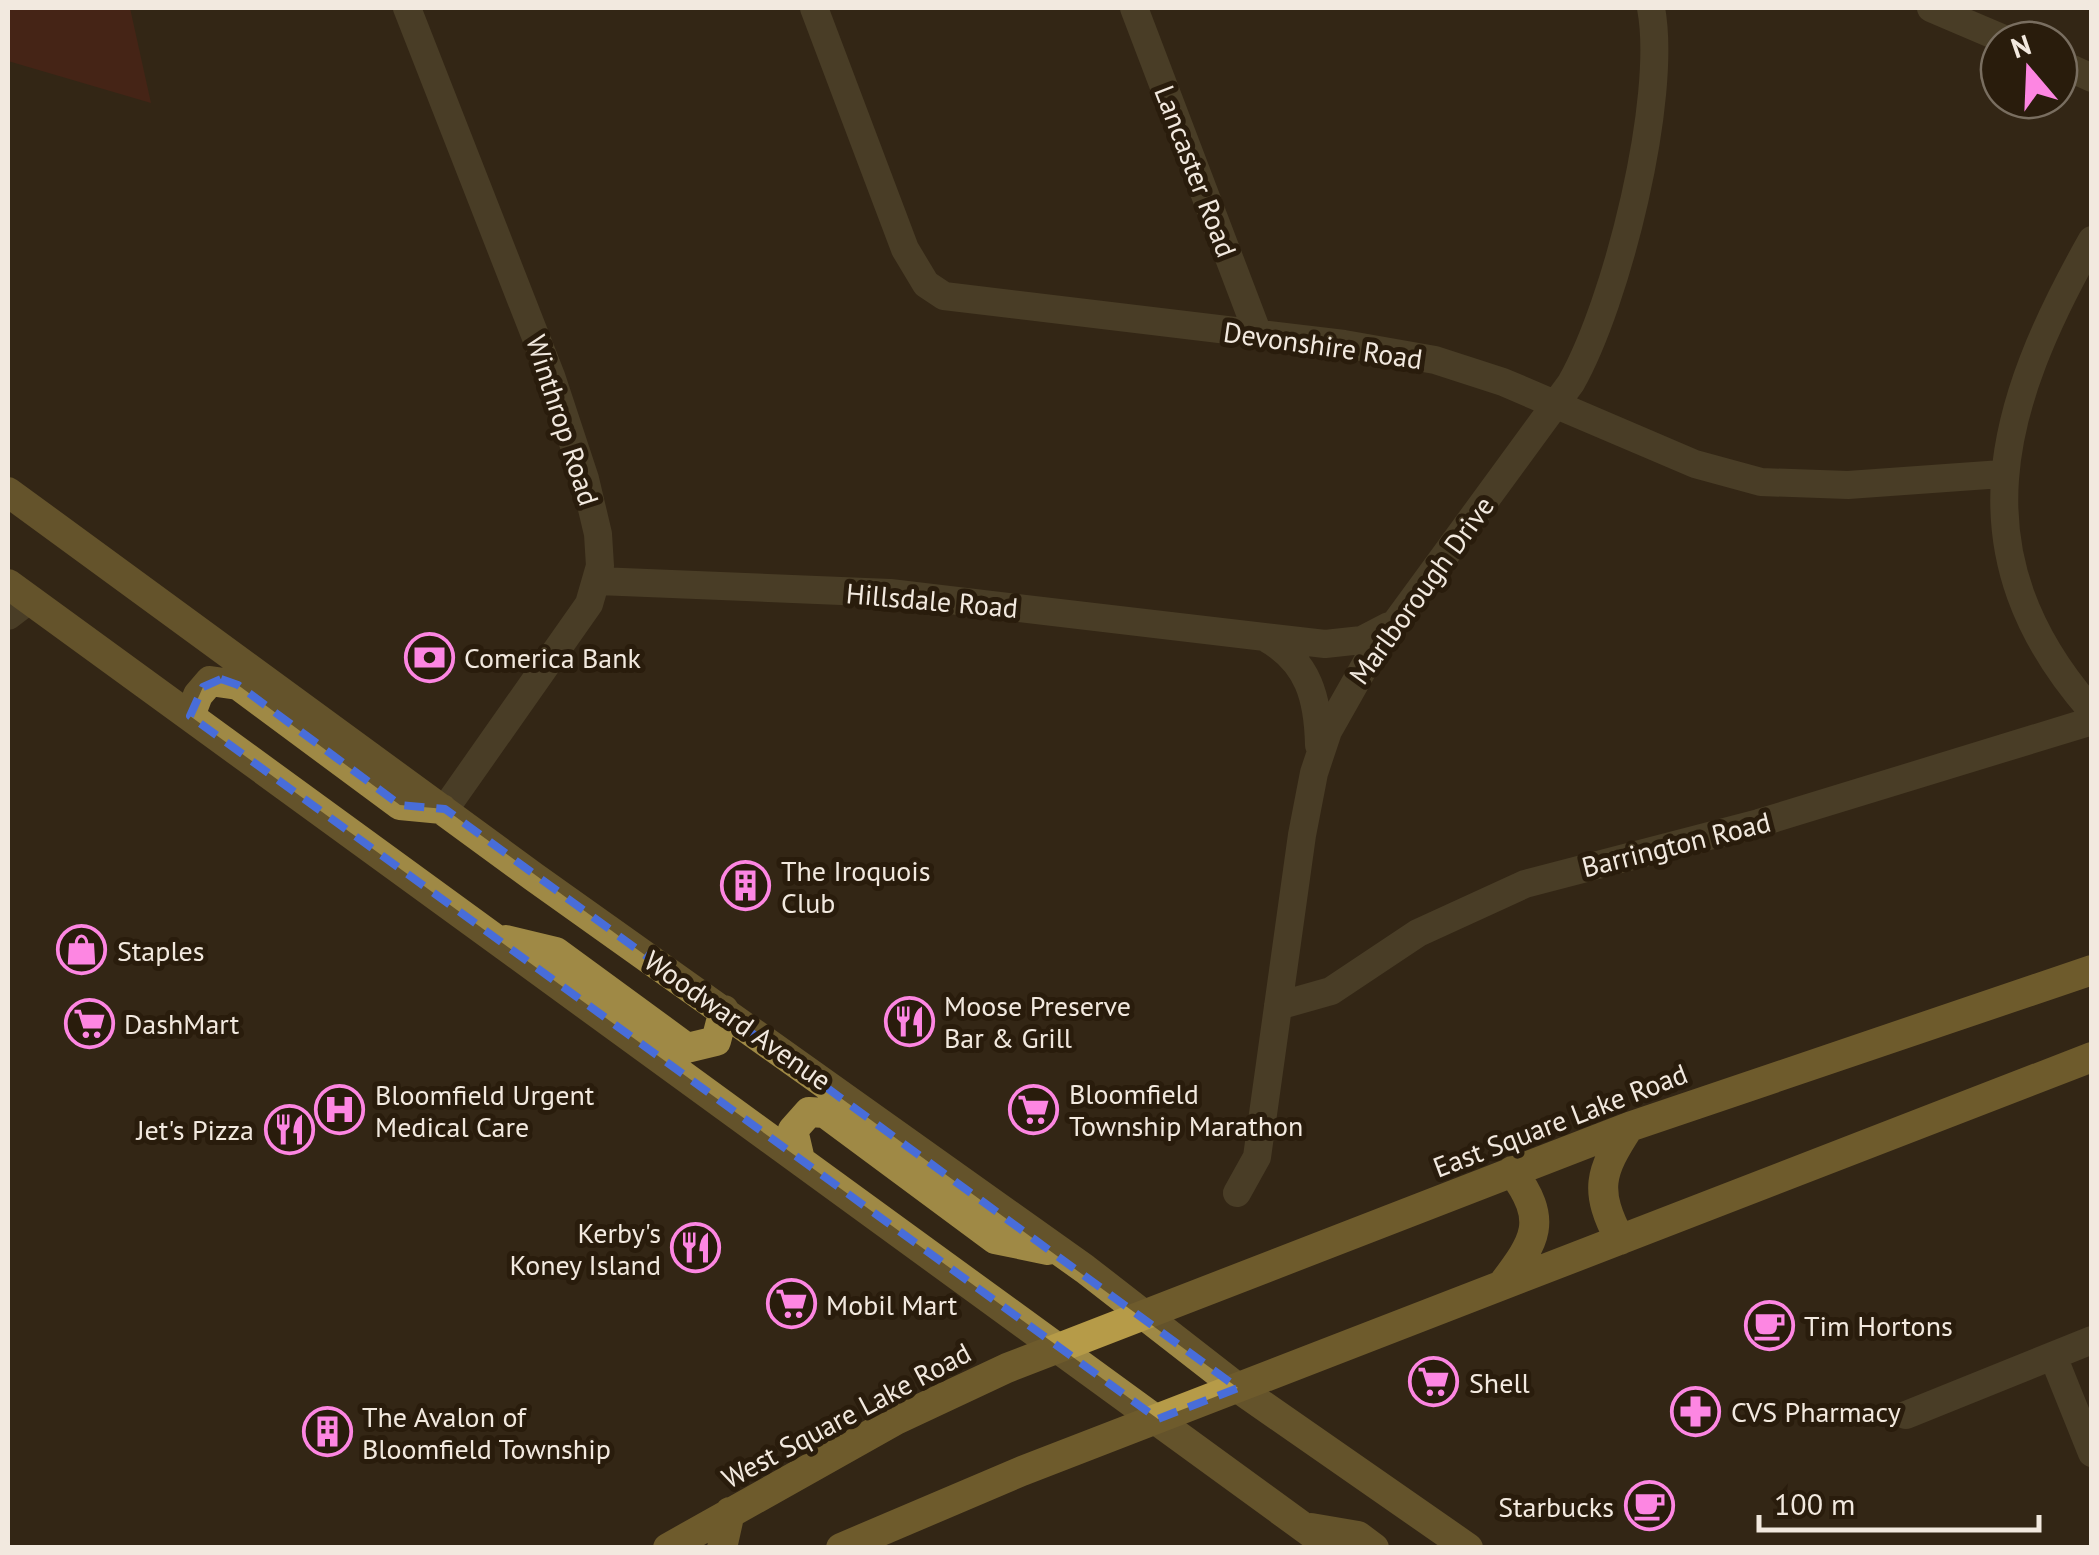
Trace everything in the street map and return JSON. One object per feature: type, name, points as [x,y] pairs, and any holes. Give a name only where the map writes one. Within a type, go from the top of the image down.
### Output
[{"type":"highway","name":"East Square Lake Road","points":[[1058,1347],[1629,1127],[2092,970]]},
{"type":"highway","points":[[842,1548],[1158,1419],[2092,1058]]},
{"type":"highway","points":[[1620,1240],[1604,1206],[1602,1184],[1609,1161],[1629,1127]]},
{"type":"highway","points":[[1502,1286],[1529,1246],[1536,1222],[1533,1202],[1512,1172]]},
{"type":"highway","name":"West Square Lake Road","points":[[668,1548],[922,1406],[1058,1347]]},
{"type":"highway","points":[[722,1548],[730,1512]]},
{"type":"main road","name":"Woodward Avenue","points":[[8,492],[1060,1253],[1238,1388],[1468,1548]]},
{"type":"main road","points":[[15,600],[190,716],[1332,1548]]},
{"type":"main road","points":[[190,716],[198,695],[210,681],[238,685],[400,805],[446,809]]},
{"type":"main road","points":[[493,938],[556,952],[686,1048],[716,1041],[724,1010]]},
{"type":"main road","points":[[800,1160],[793,1130],[809,1112],[825,1113],[995,1239],[1060,1253]]},
{"type":"main road","points":[[1303,1526],[1358,1536],[1374,1548]]},
{"type":"street","name":"Winthrop Road","points":[[407,8],[560,401],[598,534],[598,581],[589,604],[446,809]]},
{"type":"street","name":"Devonshire Road","points":[[814,8],[905,249],[934,291],[964,302],[1258,334],[1435,360],[1556,404],[1695,464],[1761,482],[1848,485],[2002,474]]},
{"type":"street","name":"Lancaster Road","points":[[1134,8],[1258,334]]},
{"type":"street","name":"Marlborough Drive","points":[[1237,1194],[1257,1157],[1302,835],[1319,756],[1353,684],[1556,404],[1588,352],[1611,287],[1653,98],[1656,40],[1650,8]]},
{"type":"street","points":[[1930,8],[1979,29]]},
{"type":"street","points":[[2092,240],[2036,356],[2002,474],[2003,516],[2022,604],[2041,646],[2092,710]]},
{"type":"street","name":"Hillsdale Road","points":[[598,581],[906,594],[1265,638],[1355,642],[1396,621]]},
{"type":"street","points":[[1265,638],[1294,658],[1311,684],[1319,756]]},
{"type":"street","name":"Barrington Road","points":[[1278,1006],[1331,991],[1418,933],[1524,884],[1760,823],[2092,721]]},
{"type":"street","points":[[1906,1415],[2092,1340]]},
{"type":"street","points":[[2053,1356],[2092,1453]]},
{"type":"highlighted area","points":[[221,679],[238,685],[400,805],[445,809],[1238,1388],[1158,1419],[190,716],[203,687]]},
{"type":"shaded area","points":[[8,8],[130,8],[151,103],[8,61]]},
{"type":"place","name":"Comerica Bank","points":[[429,657]]},
{"type":"place","name":"The Iroquois Club","points":[[746,886]]},
{"type":"place","name":"Staples","points":[[82,950]]},
{"type":"place","name":"Moose Preserve Bar & Grill","points":[[909,1021]]},
{"type":"place","name":"DashMart","points":[[89,1023]]},
{"type":"place","name":"Bloomfield Township Marathon","points":[[1034,1109]]},
{"type":"place","name":"Bloomfield Urgent Medical Care","points":[[340,1110]]},
{"type":"place","name":"Jet's Pizza","points":[[289,1129]]},
{"type":"place","name":"Kerby's Koney Island","points":[[696,1248]]},
{"type":"place","name":"Mobil Mart","points":[[791,1304]]},
{"type":"place","name":"Tim Hortons","points":[[1769,1325]]},
{"type":"place","name":"Shell","points":[[1434,1382]]},
{"type":"place","name":"CVS Pharmacy","points":[[1696,1411]]},
{"type":"place","name":"The Avalon of Bloomfield Township","points":[[327,1432]]},
{"type":"place","name":"Starbucks","points":[[1649,1506]]}]
